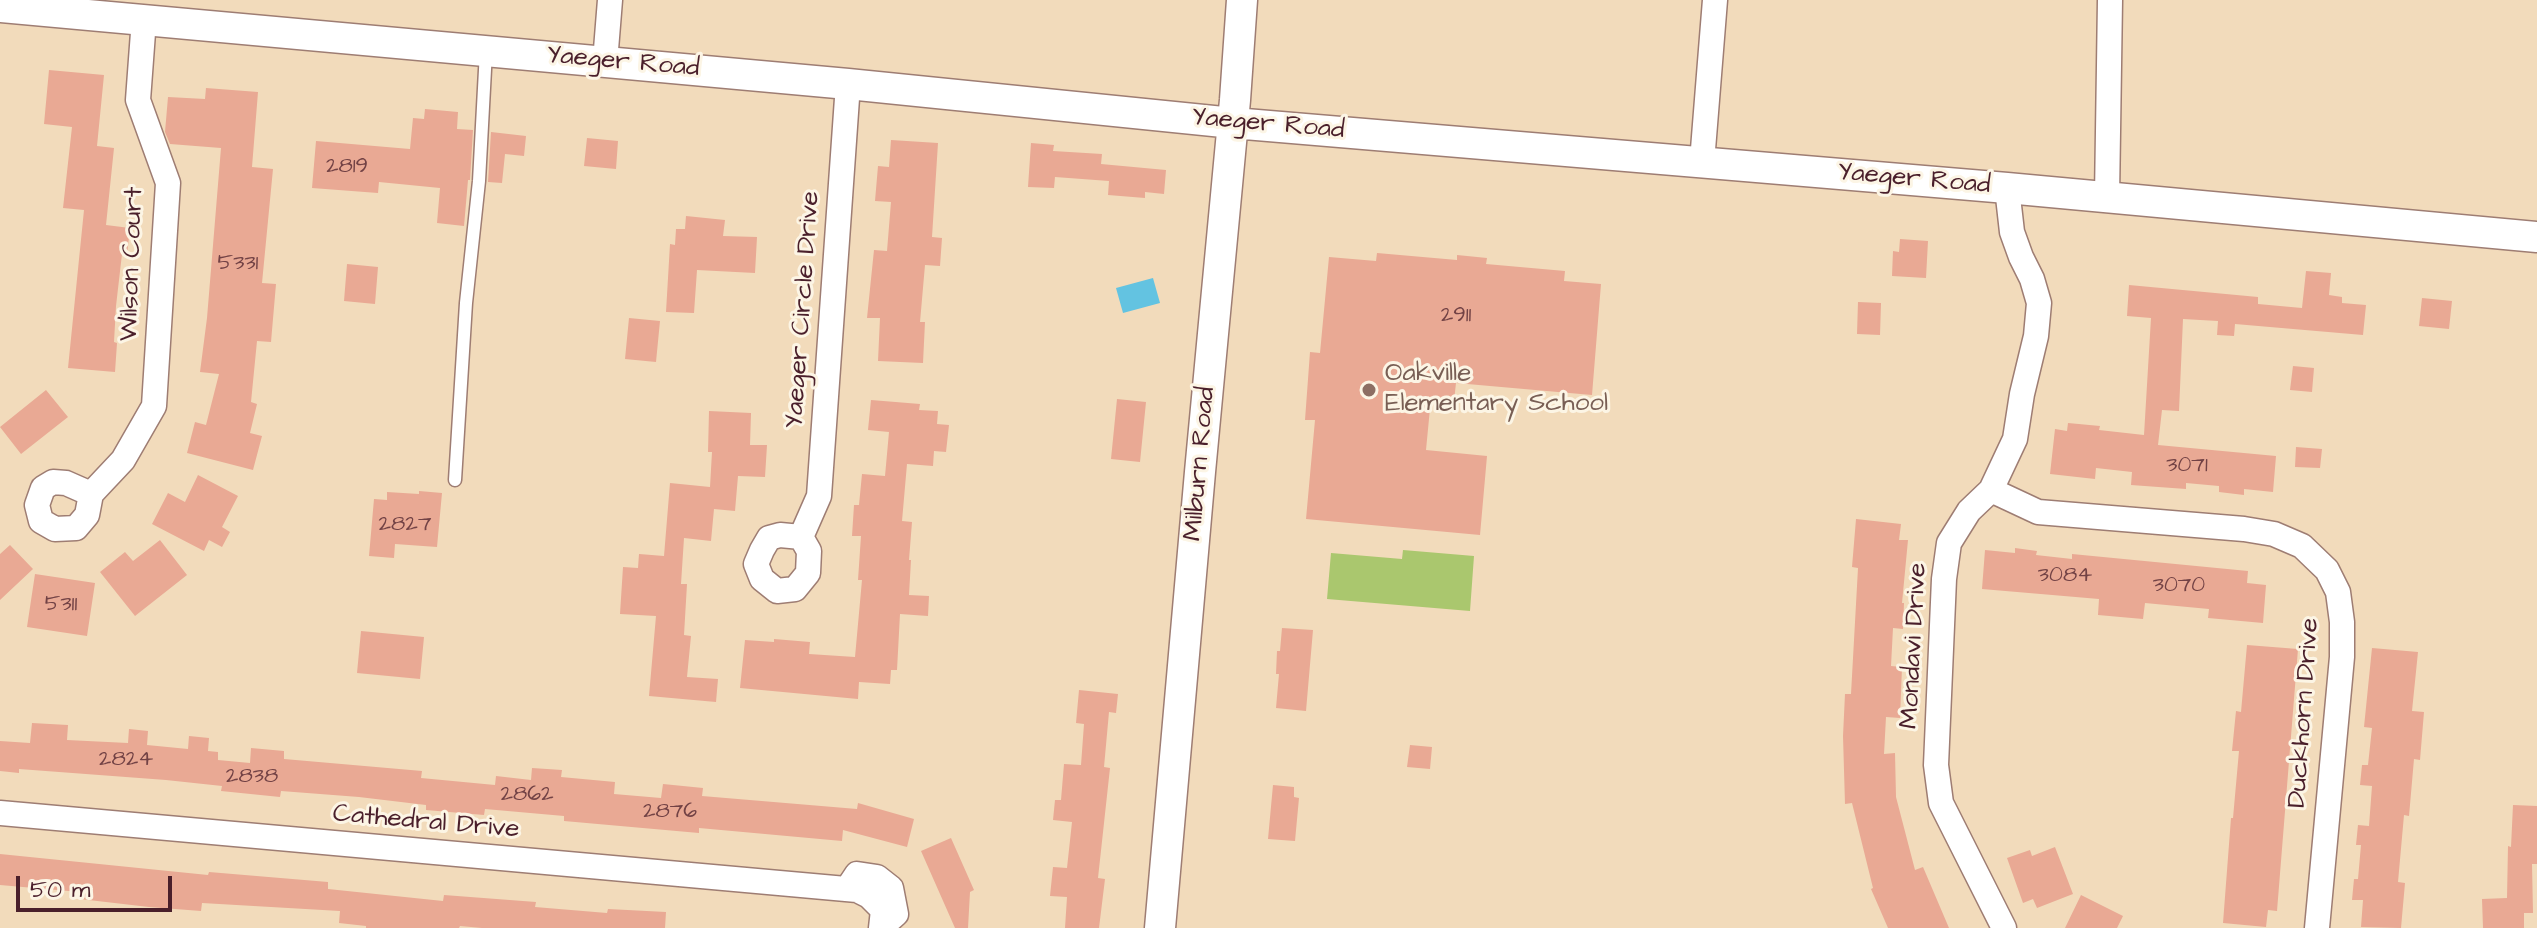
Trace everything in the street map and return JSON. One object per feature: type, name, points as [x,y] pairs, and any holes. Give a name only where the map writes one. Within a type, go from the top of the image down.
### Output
[{"type":"street","points":[[605,62],[610,0]]},
{"type":"street","name":"Milburn Road","points":[[1160,928],[1242,0]]},
{"type":"street","points":[[1702,162],[1715,0]]},
{"type":"street","points":[[2107,197],[2110,0]]},
{"type":"street","name":"Yaeger Road","points":[[0,7],[848,84],[1233,123],[2007,188],[2537,237]]},
{"type":"street","name":"Wilson Court","points":[[91,494],[123,460],[154,406],[168,183],[138,100],[144,19]]},
{"type":"street","name":"Yaeger Circle Drive","points":[[801,537],[819,496],[848,84]]},
{"type":"street","name":"Mondavi Drive","points":[[2004,928],[1941,803],[1936,765],[1944,579],[1949,543],[1969,511],[1991,490],[2015,439],[2036,336],[2039,303],[2012,232],[2007,188]]},
{"type":"street","name":"Duckhorn Drive","points":[[1991,490],[2038,512],[2274,534],[2302,546],[2327,570],[2338,592],[2342,657],[2317,928]]},
{"type":"street","name":"Cathedral Drive","points":[[0,813],[857,890],[869,896],[883,910],[881,928]]},
{"type":"lane","points":[[455,480],[486,51]]},
{"type":"green space","points":[[1403,550],[1474,556],[1470,611],[1327,599],[1331,553],[1402,559]]},
{"type":"water","points":[[1153,278],[1160,303],[1123,313],[1116,288]]},
{"type":"building","points":[[49,70],[104,75],[97,146],[114,148],[106,225],[130,228],[127,255],[122,254],[116,306],[115,372],[68,368],[84,210],[63,208],[72,127],[44,124]]},
{"type":"building","points":[[206,88],[258,92],[252,167],[273,169],[262,283],[276,284],[271,342],[257,341],[251,402],[257,404],[250,433],[262,436],[253,470],[187,453],[195,422],[206,425],[219,374],[200,372],[221,148],[170,144],[165,132],[168,97],[205,99]]},
{"type":"building","points":[[425,109],[458,112],[457,129],[473,130],[464,226],[437,223],[440,188],[379,182],[378,193],[312,188],[316,141],[410,149],[413,118],[424,119]]},
{"type":"building","points":[[491,132],[526,136],[524,156],[505,154],[502,183],[488,182]]},
{"type":"building","points":[[587,138],[618,141],[616,169],[584,166]]},
{"type":"building","points":[[891,140],[938,143],[932,237],[942,238],[940,266],[925,265],[920,322],[925,322],[923,363],[878,361],[880,318],[867,318],[874,250],[887,251],[891,202],[875,201],[878,166],[889,167]]},
{"type":"building","points":[[1031,143],[1054,145],[1053,151],[1102,154],[1101,164],[1166,170],[1164,194],[1145,192],[1145,198],[1108,195],[1109,181],[1055,177],[1054,188],[1028,187]]},
{"type":"building","points":[[686,216],[725,220],[723,236],[757,237],[755,273],[697,270],[694,313],[666,312],[670,244],[675,245],[676,229],[685,229]]},
{"type":"building","points":[[1900,239],[1928,241],[1926,278],[1892,276],[1893,251],[1899,252]]},
{"type":"building","name":"Oakville Elementary School","points":[[1377,253],[1457,260],[1457,255],[1487,258],[1486,264],[1565,271],[1564,281],[1601,284],[1592,395],[1456,383],[1454,401],[1431,398],[1426,450],[1487,456],[1480,535],[1306,519],[1315,420],[1305,420],[1310,352],[1320,353],[1329,257],[1376,261]]},
{"type":"building","points":[[347,264],[378,267],[375,304],[344,301]]},
{"type":"building","points":[[2306,271],[2331,273],[2329,295],[2342,297],[2342,303],[2366,305],[2363,335],[2235,324],[2234,336],[2217,335],[2218,321],[2183,319],[2179,411],[2162,410],[2158,445],[2276,456],[2273,492],[2244,489],[2244,495],[2219,492],[2219,486],[2186,483],[2186,489],[2131,485],[2132,472],[2096,468],[2095,479],[2050,474],[2055,429],[2067,431],[2068,423],[2144,435],[2151,318],[2127,316],[2129,285],[2258,297],[2258,304],[2302,308]]},
{"type":"building","points":[[2422,298],[2452,301],[2449,329],[2419,326]]},
{"type":"building","points":[[1858,302],[1881,303],[1880,335],[1857,334]]},
{"type":"building","points":[[629,318],[660,321],[656,362],[625,359]]},
{"type":"building","points":[[2293,366],[2314,368],[2312,392],[2290,390]]},
{"type":"building","points":[[46,390],[68,417],[21,454],[0,427]]},
{"type":"building","points":[[1117,399],[1146,402],[1140,462],[1111,459]]},
{"type":"building","points":[[871,400],[920,404],[919,410],[938,411],[937,424],[949,425],[946,452],[934,451],[933,466],[907,464],[902,521],[912,522],[909,595],[929,596],[928,616],[900,614],[897,670],[891,670],[890,684],[859,682],[858,699],[740,688],[745,640],[810,642],[809,654],[855,657],[862,580],[858,580],[861,536],[852,536],[854,505],[859,505],[862,474],[885,476],[889,432],[868,430]]},
{"type":"building","points":[[709,411],[751,413],[750,445],[767,445],[765,477],[738,476],[735,511],[714,509],[711,541],[684,538],[681,584],[687,584],[684,635],[691,636],[687,677],[718,679],[716,702],[649,696],[656,616],[620,614],[623,567],[638,568],[639,554],[664,556],[670,483],[710,487],[712,452],[708,452]]},
{"type":"building","points":[[2296,447],[2322,449],[2320,468],[2295,467]]},
{"type":"building","points":[[198,475],[238,496],[222,527],[230,532],[222,547],[209,540],[204,551],[152,524],[168,493],[185,502]]},
{"type":"building","points":[[419,491],[442,493],[437,547],[395,544],[394,558],[369,556],[374,499],[387,500],[387,492],[419,494]]},
{"type":"building","points":[[1856,519],[1901,524],[1899,540],[1908,540],[1902,603],[1903,629],[1893,628],[1891,666],[1902,667],[1900,718],[1886,717],[1884,754],[1895,753],[1896,797],[1915,870],[1923,867],[1949,928],[1888,928],[1871,889],[1852,803],[1845,804],[1843,736],[1845,694],[1851,694],[1858,568],[1852,567]]},
{"type":"building","points":[[160,540],[187,575],[135,616],[100,572],[125,552],[133,561]]},
{"type":"building","points":[[10,545],[33,569],[0,600],[0,554]]},
{"type":"building","points":[[2015,548],[2037,551],[2036,555],[2072,559],[2072,554],[2248,571],[2247,583],[2266,585],[2263,623],[2208,618],[2209,609],[2145,603],[2143,619],[2098,615],[2099,599],[1982,589],[1985,550],[2015,553]]},
{"type":"building","points":[[35,574],[95,583],[87,636],[27,627]]},
{"type":"building","points":[[1282,628],[1313,630],[1306,711],[1276,708],[1279,674],[1276,674],[1277,651],[1280,651]]},
{"type":"building","points":[[361,631],[424,637],[420,679],[357,673]]},
{"type":"building","points":[[2247,645],[2298,649],[2277,911],[2268,910],[2266,927],[2223,923],[2239,751],[2232,751],[2236,711],[2241,712]]},
{"type":"building","points":[[2372,648],[2418,652],[2412,711],[2424,712],[2420,760],[2414,759],[2409,816],[2404,815],[2398,882],[2405,883],[2401,928],[2361,927],[2363,900],[2352,900],[2354,879],[2358,879],[2361,845],[2356,845],[2358,825],[2369,826],[2372,786],[2360,785],[2362,765],[2368,765],[2372,728],[2364,727]]},
{"type":"building","points":[[1079,690],[1118,694],[1116,713],[1109,712],[1104,767],[1110,768],[1098,878],[1105,879],[1099,928],[1065,928],[1067,897],[1050,896],[1053,867],[1067,868],[1072,822],[1053,820],[1055,800],[1061,800],[1064,764],[1081,765],[1084,724],[1076,723]]},
{"type":"building","points":[[32,723],[68,725],[67,740],[128,743],[129,729],[148,731],[147,745],[188,749],[189,736],[209,738],[208,751],[218,752],[218,760],[250,763],[251,748],[284,751],[284,759],[422,771],[421,778],[495,785],[496,776],[531,780],[532,768],[562,770],[561,777],[615,782],[614,794],[661,798],[663,784],[703,788],[702,796],[857,809],[858,803],[914,819],[907,847],[843,830],[842,841],[699,828],[699,833],[564,821],[564,816],[485,809],[484,815],[426,810],[426,805],[359,797],[281,791],[280,797],[221,791],[222,786],[166,780],[19,769],[19,773],[0,771],[0,741],[30,743]]},
{"type":"building","points":[[1410,745],[1432,747],[1430,769],[1407,767]]},
{"type":"building","points":[[1273,785],[1294,787],[1294,797],[1299,798],[1295,841],[1268,839]]},
{"type":"building","points":[[2513,805],[2537,806],[2537,864],[2532,864],[2533,913],[2524,913],[2524,928],[2483,928],[2482,899],[2507,898]]},
{"type":"building","points":[[951,838],[974,890],[970,892],[968,928],[955,928],[921,851]]},
{"type":"building","points":[[2055,847],[2073,894],[2037,908],[2033,899],[2023,903],[2007,858],[2030,850],[2032,856]]},
{"type":"building","points":[[0,854],[208,875],[209,872],[328,882],[328,889],[443,901],[444,895],[536,902],[535,907],[607,913],[608,909],[666,912],[665,928],[366,928],[339,923],[340,911],[202,903],[201,911],[149,907],[80,899],[80,892],[0,885]]},
{"type":"building","points":[[2081,895],[2123,916],[2117,928],[2065,928]]},
{"type":"place","name":"Oakville Elementary School","points":[[1369,390]]}]
